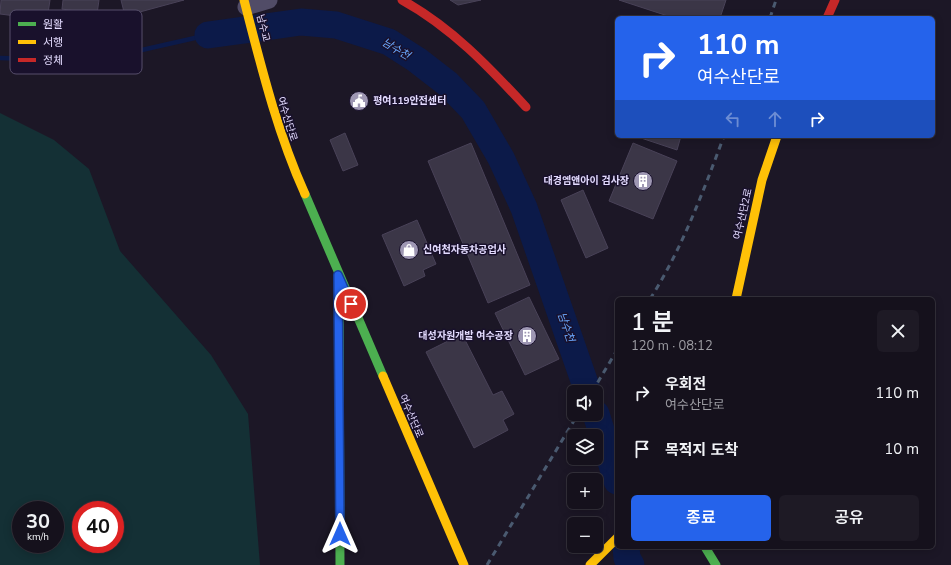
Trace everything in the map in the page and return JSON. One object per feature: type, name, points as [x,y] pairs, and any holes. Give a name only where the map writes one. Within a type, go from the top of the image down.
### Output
[{"type":"street","points":[[245,3],[269,0]]},
{"type":"street","points":[[402,0],[430,17],[464,44],[526,107]]},
{"type":"street","points":[[828,16],[835,0]]},
{"type":"street","name":"남수교","points":[[245,3],[258,55]]},
{"type":"street","name":"여수산단로","points":[[258,55],[272,107],[288,156],[464,565]]},
{"type":"street","name":"여수산단2로","points":[[736,297],[762,180],[776,138]]},
{"type":"street","name":"여수산단로","points":[[338,275],[340,565]]},
{"type":"street","points":[[590,565],[615,540]]},
{"type":"street","points":[[706,549],[716,565]]},
{"type":"green space","points":[[0,113],[54,140],[89,169],[120,251],[211,355],[248,414],[260,565],[0,565]]},
{"type":"building","points":[[1,0],[50,0],[48,10],[10,10],[10,15],[0,14]]},
{"type":"building","points":[[63,0],[99,0],[98,10],[62,9]]},
{"type":"building","points":[[121,0],[184,0],[142,11],[142,10],[124,10]]},
{"type":"building","points":[[450,0],[481,0],[458,5]]},
{"type":"building","points":[[619,0],[726,0],[721,16],[668,16]]},
{"type":"building","points":[[345,133],[358,165],[343,171],[330,140]]},
{"type":"building","points":[[641,138],[680,138],[677,150]]},
{"type":"building","points":[[471,143],[530,285],[488,303],[428,161]]},
{"type":"building","name":"대경엠앤아이 검사장","points":[[633,143],[677,161],[653,219],[609,201]]},
{"type":"building","points":[[583,190],[608,248],[586,258],[561,200]]},
{"type":"building","name":"신여천자동차공업사","points":[[417,220],[436,264],[423,270],[425,276],[404,286],[382,235]]},
{"type":"building","name":"대성자원개발 여수공장","points":[[529,297],[559,359],[525,375],[495,313]]},
{"type":"building","points":[[462,334],[493,395],[502,391],[514,414],[503,420],[508,430],[474,448],[426,352]]},
{"type":"waterway","name":"남수천","points":[[208,35],[301,22],[336,25],[389,42],[417,60],[448,84],[473,110],[501,158],[524,208],[586,385]]},
{"type":"waterway","name":"남수천","points":[[142,50],[208,35]]},
{"type":"waterway","name":"남수천","points":[[0,58],[10,58]]},
{"type":"waterway","name":"남수천","points":[[598,421],[615,475]]},
{"type":"waterway","name":"남수천","points":[[626,549],[627,558],[631,565]]},
{"type":"waterway","name":"남수천","points":[[622,565],[627,558]]},
{"type":"railway","points":[[771,16],[776,0]]},
{"type":"railway","points":[[651,297],[662,280],[682,240],[700,199],[723,138]]},
{"type":"railway","points":[[596,385],[615,353]]},
{"type":"railway","points":[[487,565],[574,421]]},
{"type":"traffic: fast","points":[[305,194],[383,376]]},
{"type":"traffic: fast","points":[[339,284],[340,565]]},
{"type":"traffic: fast","points":[[706,549],[716,565]]},
{"type":"traffic: slow","points":[[244,0],[263,74],[278,123],[305,194]]},
{"type":"traffic: slow","points":[[736,297],[762,180],[776,138]]},
{"type":"traffic: slow","points":[[383,376],[464,565]]},
{"type":"traffic: slow","points":[[590,565],[615,540]]},
{"type":"traffic: jam","points":[[402,0],[437,22],[453,35],[483,62],[526,107]]},
{"type":"traffic: jam","points":[[828,16],[835,0]]},
{"type":"place","name":"평여119안전센터","points":[[359,101]]},
{"type":"place","name":"대경엠앤아이 검사장","points":[[643,181]]},
{"type":"place","name":"신여천자동차공업사","points":[[409,250]]},
{"type":"place","name":"대성자원개발 여수공장","points":[[527,336]]},
{"type":"route","points":[[340,534],[338,275],[351,304]]}]
